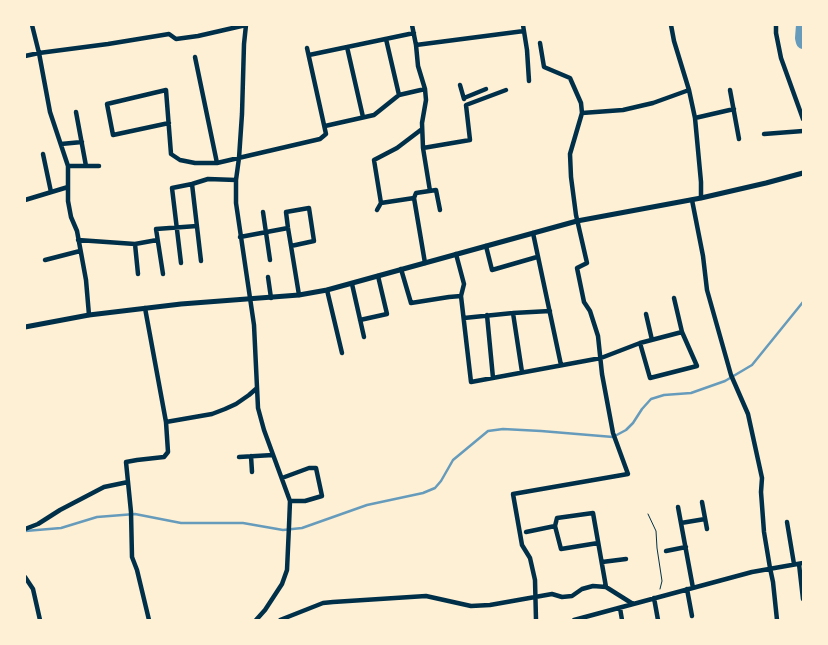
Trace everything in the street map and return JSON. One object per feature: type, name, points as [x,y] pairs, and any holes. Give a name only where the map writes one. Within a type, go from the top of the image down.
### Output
[{"type":"street","points":[[32,25],[50,112],[68,166],[68,201],[71,217],[77,231],[86,280],[89,314]]},
{"type":"street","points":[[25,56],[169,34],[176,39],[198,36],[246,25],[236,203],[254,325],[258,408],[290,501],[287,570],[282,584],[256,620]]},
{"type":"street","points":[[412,25],[418,66],[425,89],[426,100],[422,129],[430,191]]},
{"type":"street","points":[[523,25],[529,81]]},
{"type":"street","points":[[671,25],[695,118],[701,198]]},
{"type":"street","points":[[776,25],[781,58],[803,118]]},
{"type":"street","points":[[416,45],[524,31]]},
{"type":"street","points":[[309,55],[414,34]]},
{"type":"street","points":[[386,39],[399,95]]},
{"type":"street","points":[[536,620],[535,580],[530,558],[522,545],[513,494],[628,474],[615,439],[602,374],[598,336],[590,311],[584,302],[577,268],[587,263],[577,221],[570,154],[582,113],[581,103],[570,78],[544,67],[540,44]]},
{"type":"street","points":[[347,47],[363,118]]},
{"type":"street","points":[[169,123],[112,135],[107,104],[166,90],[169,123],[171,154],[180,160],[195,163],[217,163],[320,139],[326,134],[325,126],[307,48]]},
{"type":"street","points":[[195,57],[217,163]]},
{"type":"street","points":[[423,148],[470,140],[466,105],[460,85]]},
{"type":"street","points":[[325,126],[374,115],[399,95],[425,89]]},
{"type":"street","points":[[464,98],[486,89]]},
{"type":"street","points":[[466,105],[506,90]]},
{"type":"street","points":[[582,113],[623,110],[652,103],[689,90]]},
{"type":"street","points":[[730,90],[739,139]]},
{"type":"street","points":[[695,118],[734,109]]},
{"type":"street","points":[[76,112],[86,166]]},
{"type":"street","points":[[377,210],[381,203],[374,160],[397,148],[422,129]]},
{"type":"street","points":[[764,134],[803,131]]},
{"type":"street","points":[[62,144],[82,142]]},
{"type":"street","points":[[43,154],[52,192]]},
{"type":"street","points":[[68,166],[99,166]]},
{"type":"street","points":[[25,327],[89,314],[271,298],[327,290],[577,221],[692,200],[766,184],[803,173]]},
{"type":"street","points":[[180,263],[172,188],[208,179],[236,180]]},
{"type":"street","points":[[192,184],[201,261]]},
{"type":"street","points":[[25,200],[68,186]]},
{"type":"street","points":[[381,203],[414,198],[416,194],[436,190],[440,210]]},
{"type":"street","points":[[414,198],[425,263]]},
{"type":"street","points":[[692,200],[703,256],[707,290],[732,378],[748,414],[762,478],[761,492],[764,532],[773,582],[776,620]]},
{"type":"street","points":[[291,246],[314,241],[309,208],[286,212],[288,228],[299,295]]},
{"type":"street","points":[[263,212],[270,260]]},
{"type":"street","points":[[163,274],[156,229],[196,226]]},
{"type":"street","points":[[240,237],[288,228]]},
{"type":"street","points":[[533,233],[561,365]]},
{"type":"street","points":[[78,240],[135,244],[157,240]]},
{"type":"street","points":[[135,244],[138,274]]},
{"type":"street","points":[[486,246],[492,270],[537,257]]},
{"type":"street","points":[[46,260],[80,251]]},
{"type":"street","points":[[456,254],[464,284],[461,296],[471,382],[601,358],[640,343],[682,332]]},
{"type":"street","points":[[401,269],[410,304],[461,296]]},
{"type":"street","points":[[360,320],[387,314],[378,276]]},
{"type":"street","points":[[268,277],[271,298]]},
{"type":"street","points":[[352,284],[364,337]]},
{"type":"street","points":[[327,290],[342,353]]},
{"type":"street","points":[[640,343],[650,378],[697,366],[682,332],[674,298]]},
{"type":"street","points":[[145,308],[166,422],[168,452],[164,458],[126,462],[131,515],[132,558],[137,570],[149,620]]},
{"type":"street","points":[[464,318],[550,311]]},
{"type":"street","points":[[514,313],[522,372]]},
{"type":"street","points":[[646,314],[652,340]]},
{"type":"street","points":[[486,316],[493,378]]},
{"type":"street","points":[[166,422],[212,414],[236,404],[257,388]]},
{"type":"street","points":[[239,457],[273,455]]},
{"type":"street","points":[[251,456],[252,472]]},
{"type":"street","points":[[282,478],[309,468],[316,468],[322,496],[305,501],[290,501]]},
{"type":"street","points":[[25,528],[38,524],[104,487],[128,482]]},
{"type":"street","points":[[702,502],[707,529]]},
{"type":"street","points":[[678,506],[693,588]]},
{"type":"street","points":[[598,544],[561,549],[555,526],[557,518],[593,513],[606,587]]},
{"type":"street","points":[[682,523],[705,519]]},
{"type":"street","points":[[788,522],[799,564],[803,599]]},
{"type":"street","points":[[526,532],[555,526]]},
{"type":"street","points":[[666,551],[686,547]]},
{"type":"street","points":[[602,562],[626,559]]},
{"type":"street","points":[[574,620],[752,572],[799,564]]},
{"type":"street","points":[[25,577],[33,589],[40,620]]},
{"type":"street","points":[[280,620],[323,603],[426,596],[471,606],[490,605],[552,594],[562,597],[572,596],[582,588],[593,586],[606,587],[633,604]]},
{"type":"street","points":[[25,591],[33,589]]},
{"type":"street","points":[[687,589],[692,616]]},
{"type":"street","points":[[656,598],[658,620]]},
{"type":"street","points":[[620,608],[622,620]]},
{"type":"path","points":[[648,514],[656,531],[656,548],[662,580],[656,598]]},
{"type":"waterway","points":[[803,25],[803,42]]},
{"type":"waterway","points":[[25,531],[61,528],[97,517],[135,514],[181,523],[243,523],[283,530],[302,528],[367,505],[423,493],[435,488],[453,460],[488,431],[503,429],[613,437],[626,430],[651,399],[664,395],[691,393],[725,381],[752,365],[803,302]]}]
